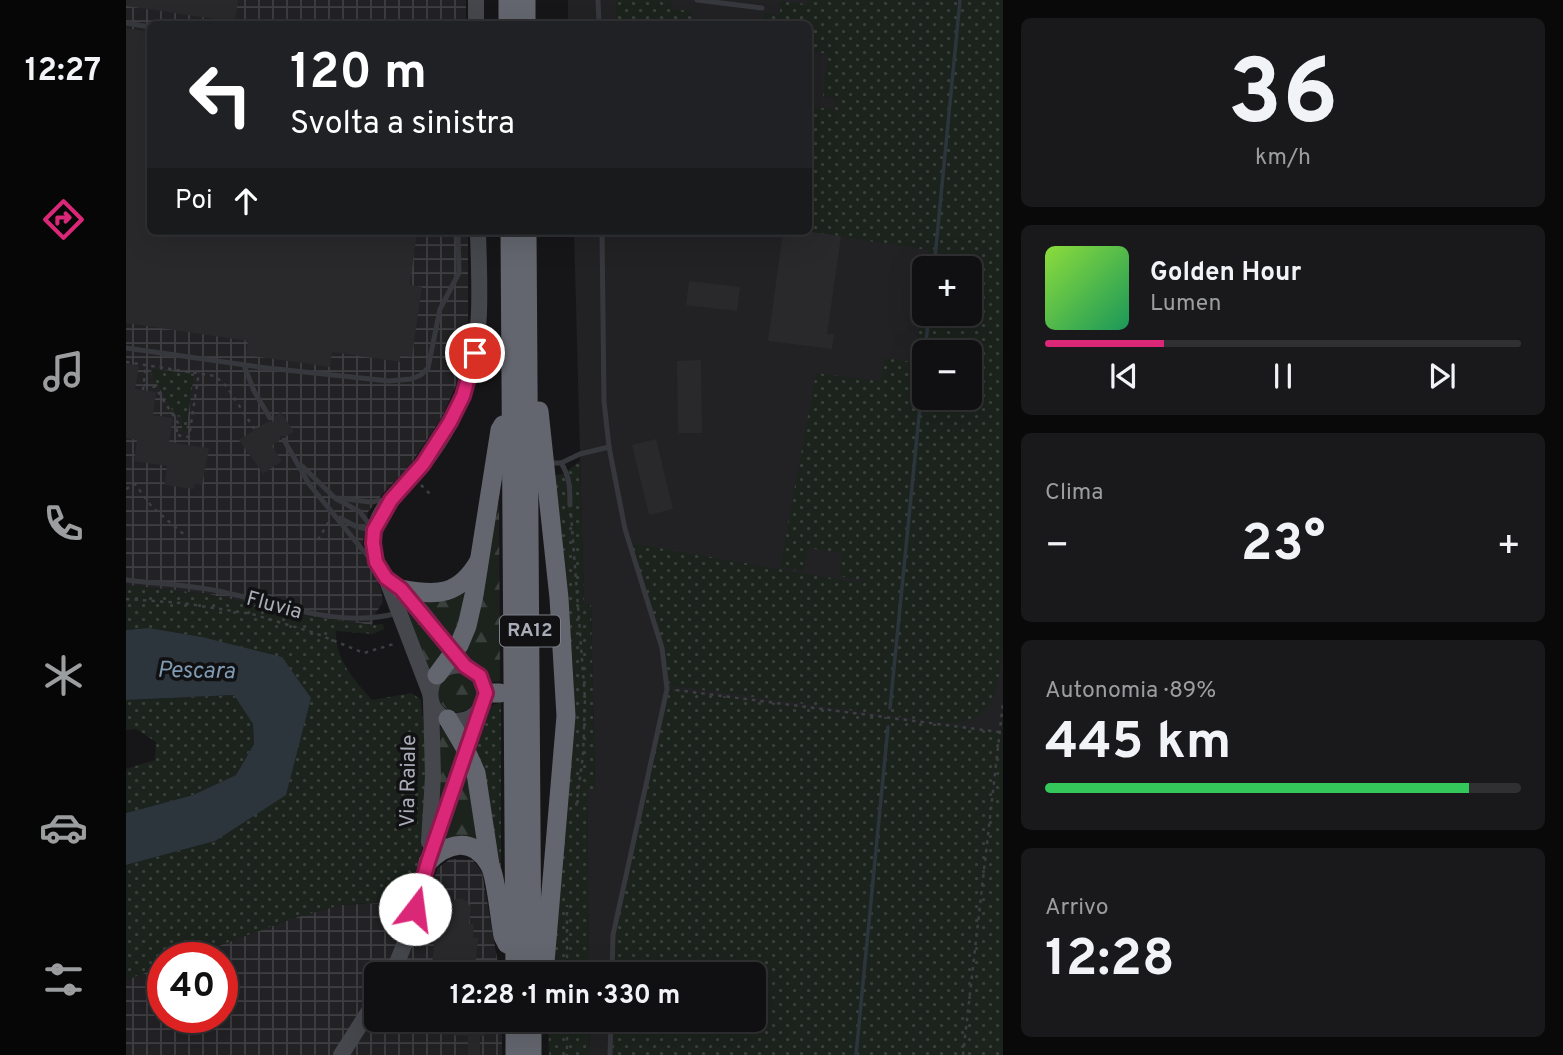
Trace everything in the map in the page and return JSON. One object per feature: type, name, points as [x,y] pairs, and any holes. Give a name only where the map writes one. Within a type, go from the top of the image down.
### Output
[{"type":"highway","points":[[508,0],[508,21]]},
{"type":"highway","points":[[526,0],[526,21]]},
{"type":"highway","name":"RA12","points":[[510,235],[514,962]]},
{"type":"highway","name":"RA12","points":[[527,235],[532,962]]},
{"type":"highway","points":[[527,287],[537,315],[540,415],[553,463],[566,716],[544,962]]},
{"type":"highway","points":[[433,690],[459,659],[480,561],[500,430],[510,412]]},
{"type":"highway","points":[[393,584],[427,594],[449,591],[467,579],[480,561]]},
{"type":"highway","points":[[543,691],[565,690]]},
{"type":"highway","points":[[448,719],[476,773],[503,936],[513,962]]},
{"type":"highway","points":[[428,862],[447,847],[463,846],[478,852],[490,865]]},
{"type":"highway","points":[[515,1032],[515,1055]]},
{"type":"highway","points":[[532,1032],[532,1055]]},
{"type":"highway","points":[[543,1032],[543,1055]]},
{"type":"street","points":[[476,0],[476,21]]},
{"type":"street","points":[[374,530],[391,500],[438,443],[467,385],[478,333],[478,235]]},
{"type":"street","name":"Via Raiale","points":[[374,530],[374,555],[393,584],[459,659]]},
{"type":"street","name":"Via Raiale","points":[[393,584],[398,613],[433,690],[433,776],[428,862]]},
{"type":"street","points":[[433,690],[435,709],[448,719],[465,720],[488,699],[480,676],[459,659]]},
{"type":"street","name":"Via Raiale","points":[[397,962],[409,933],[428,862],[488,699]]},
{"type":"street","points":[[341,1055],[364,1019]]},
{"type":"lane","points":[[598,0],[599,21]]},
{"type":"lane","points":[[696,0],[762,8]]},
{"type":"lane","points":[[126,23],[147,26]]},
{"type":"lane","points":[[126,348],[244,365],[389,381],[411,379],[428,368],[440,309],[459,273],[458,235]]},
{"type":"lane","points":[[602,235],[604,401],[609,447],[625,529],[662,648],[667,688],[613,935],[612,962]]},
{"type":"lane","points":[[244,365],[254,391],[270,418]]},
{"type":"lane","points":[[285,440],[309,484],[393,584]]},
{"type":"lane","points":[[553,463],[609,447]]},
{"type":"lane","points":[[298,461],[335,498],[360,512],[374,530]]},
{"type":"lane","points":[[553,463],[566,470],[570,505]]},
{"type":"lane","points":[[335,498],[370,502],[391,500]]},
{"type":"lane","points":[[336,515],[357,527],[374,530]]},
{"type":"lane","points":[[126,580],[221,591],[325,616],[366,619],[398,613]]},
{"type":"lane","points":[[610,1055],[611,1032]]},
{"type":"path","points":[[126,362],[199,371],[215,376],[223,381],[253,428],[257,423]]},
{"type":"path","points":[[146,363],[144,388],[155,387],[178,423],[176,435],[189,437],[199,371]]},
{"type":"path","points":[[417,482],[431,495]]},
{"type":"path","points":[[126,489],[135,484],[152,507],[187,537]]},
{"type":"path","points":[[318,540],[336,515]]},
{"type":"path","name":"Fluvia","points":[[126,599],[161,601],[252,614],[315,632],[364,653],[409,639]]},
{"type":"path","points":[[667,688],[999,732]]},
{"type":"path","points":[[963,1055],[1003,703]]},
{"type":"path","points":[[567,1032],[567,1055]]},
{"type":"shaded area","points":[[126,0],[466,0],[466,21],[147,21],[147,235],[468,235],[468,333],[463,369],[442,417],[408,468],[368,512],[361,552],[371,566],[383,602],[372,625],[295,614],[208,594],[126,585]]},
{"type":"shaded area","points":[[568,0],[1003,0],[1003,1055],[590,1055],[589,1032],[766,1032],[766,962],[589,962],[587,789],[595,788],[591,605],[584,604],[574,235],[812,235],[812,21],[568,21]]},
{"type":"shaded area","points":[[450,859],[473,860],[482,872],[498,962],[364,962],[364,1032],[502,1032],[502,1055],[126,1055],[126,980],[147,972],[147,1033],[238,1033],[238,942],[229,942],[294,918],[341,905],[425,901],[438,868]]},
{"type":"green space","points":[[616,0],[672,0],[671,9],[692,11],[691,21],[616,21]]},
{"type":"green space","points":[[806,0],[1003,0],[1003,647],[996,690],[991,701],[984,711],[974,718],[961,722],[944,723],[673,686],[668,682],[631,543],[860,583],[860,580],[839,576],[842,553],[808,548],[804,571],[780,567],[816,373],[880,381],[884,358],[912,362],[912,410],[982,410],[982,340],[917,340],[919,326],[982,326],[982,256],[927,256],[928,250],[812,232],[812,107],[835,109],[836,100],[823,96],[828,54],[812,51],[812,21],[763,21],[764,13],[780,15],[780,1],[805,4]]},
{"type":"green space","points":[[154,369],[194,374],[186,431],[182,430],[182,417],[176,416],[152,376],[151,371]]},
{"type":"green space","points":[[580,461],[584,604],[591,605],[595,789],[587,789],[589,962],[551,962],[575,716],[573,663],[552,476],[563,474]]},
{"type":"green space","points":[[495,503],[499,503],[500,681],[493,682],[463,651]]},
{"type":"green space","points":[[473,580],[454,643],[414,598]]},
{"type":"green space","points":[[126,585],[208,594],[295,614],[372,625],[383,624],[384,629],[373,634],[336,631],[337,641],[342,660],[372,700],[412,693],[421,700],[426,758],[424,838],[412,900],[341,905],[294,918],[229,942],[147,942],[147,972],[126,980],[126,865],[215,841],[311,698],[148,628],[126,630]]},
{"type":"green space","points":[[398,596],[443,653],[427,675]]},
{"type":"green space","points":[[457,674],[470,680],[476,693],[470,706],[457,712],[444,706],[438,693],[444,680]]},
{"type":"green space","points":[[667,689],[999,732],[1003,703],[1003,1055],[610,1055],[611,1032],[766,1032],[766,962],[612,962],[613,935]]},
{"type":"green space","points":[[234,695],[253,723],[254,744],[236,775],[193,795],[126,813],[126,769],[155,760],[156,742],[136,729],[126,730],[126,700]]},
{"type":"green space","points":[[501,702],[501,892],[473,752],[489,707]]},
{"type":"green space","points":[[434,717],[459,753],[436,823]]},
{"type":"green space","points":[[468,766],[483,849],[440,845]]},
{"type":"green space","points":[[548,1032],[589,1032],[590,1055],[549,1055]]},
{"type":"water","name":"Pescara","points":[[148,628],[202,637],[282,657],[311,698],[286,795],[215,841],[126,865],[126,813],[193,795],[236,775],[254,744],[253,724],[234,695],[126,700],[126,630]]},
{"type":"building","points":[[126,0],[238,0],[235,21],[126,6]]},
{"type":"building","points":[[126,28],[147,32],[147,235],[416,235],[410,285],[422,287],[412,357],[400,355],[400,362],[332,352],[330,367],[246,355],[248,341],[126,323]]},
{"type":"building","points":[[812,232],[841,236],[827,334],[834,334],[832,349],[768,341],[782,235],[812,235]]},
{"type":"building","points":[[689,281],[740,287],[737,311],[686,305]]},
{"type":"building","points":[[701,360],[702,433],[678,433],[677,361]]},
{"type":"building","points":[[126,364],[139,366],[135,389],[156,392],[153,415],[173,418],[169,442],[209,448],[202,485],[195,484],[194,489],[164,485],[167,466],[134,461],[137,440],[126,438]]},
{"type":"building","points":[[281,412],[294,432],[281,436],[272,446],[282,461],[263,474],[239,440],[267,422],[273,422],[275,416]]},
{"type":"building","points":[[656,439],[673,509],[649,515],[632,445]]},
{"type":"building","points":[[458,898],[467,901],[471,909],[469,924],[474,924],[473,938],[478,938],[476,962],[432,962],[435,934],[441,934],[448,904]]},
{"type":"building","points":[[485,1032],[485,1036],[480,1036],[480,1055],[468,1055],[468,1036],[422,1033]]},
{"type":"waterway","points":[[935,256],[960,0]]},
{"type":"waterway","points":[[926,340],[928,326]]},
{"type":"waterway","points":[[890,708],[920,410]]},
{"type":"waterway","points":[[856,1055],[888,727]]},
{"type":"route","points":[[415,909],[428,862],[486,693],[480,676],[465,666],[401,589],[386,578],[374,555],[374,530],[391,500],[423,464],[450,422],[463,396],[475,353]]}]
